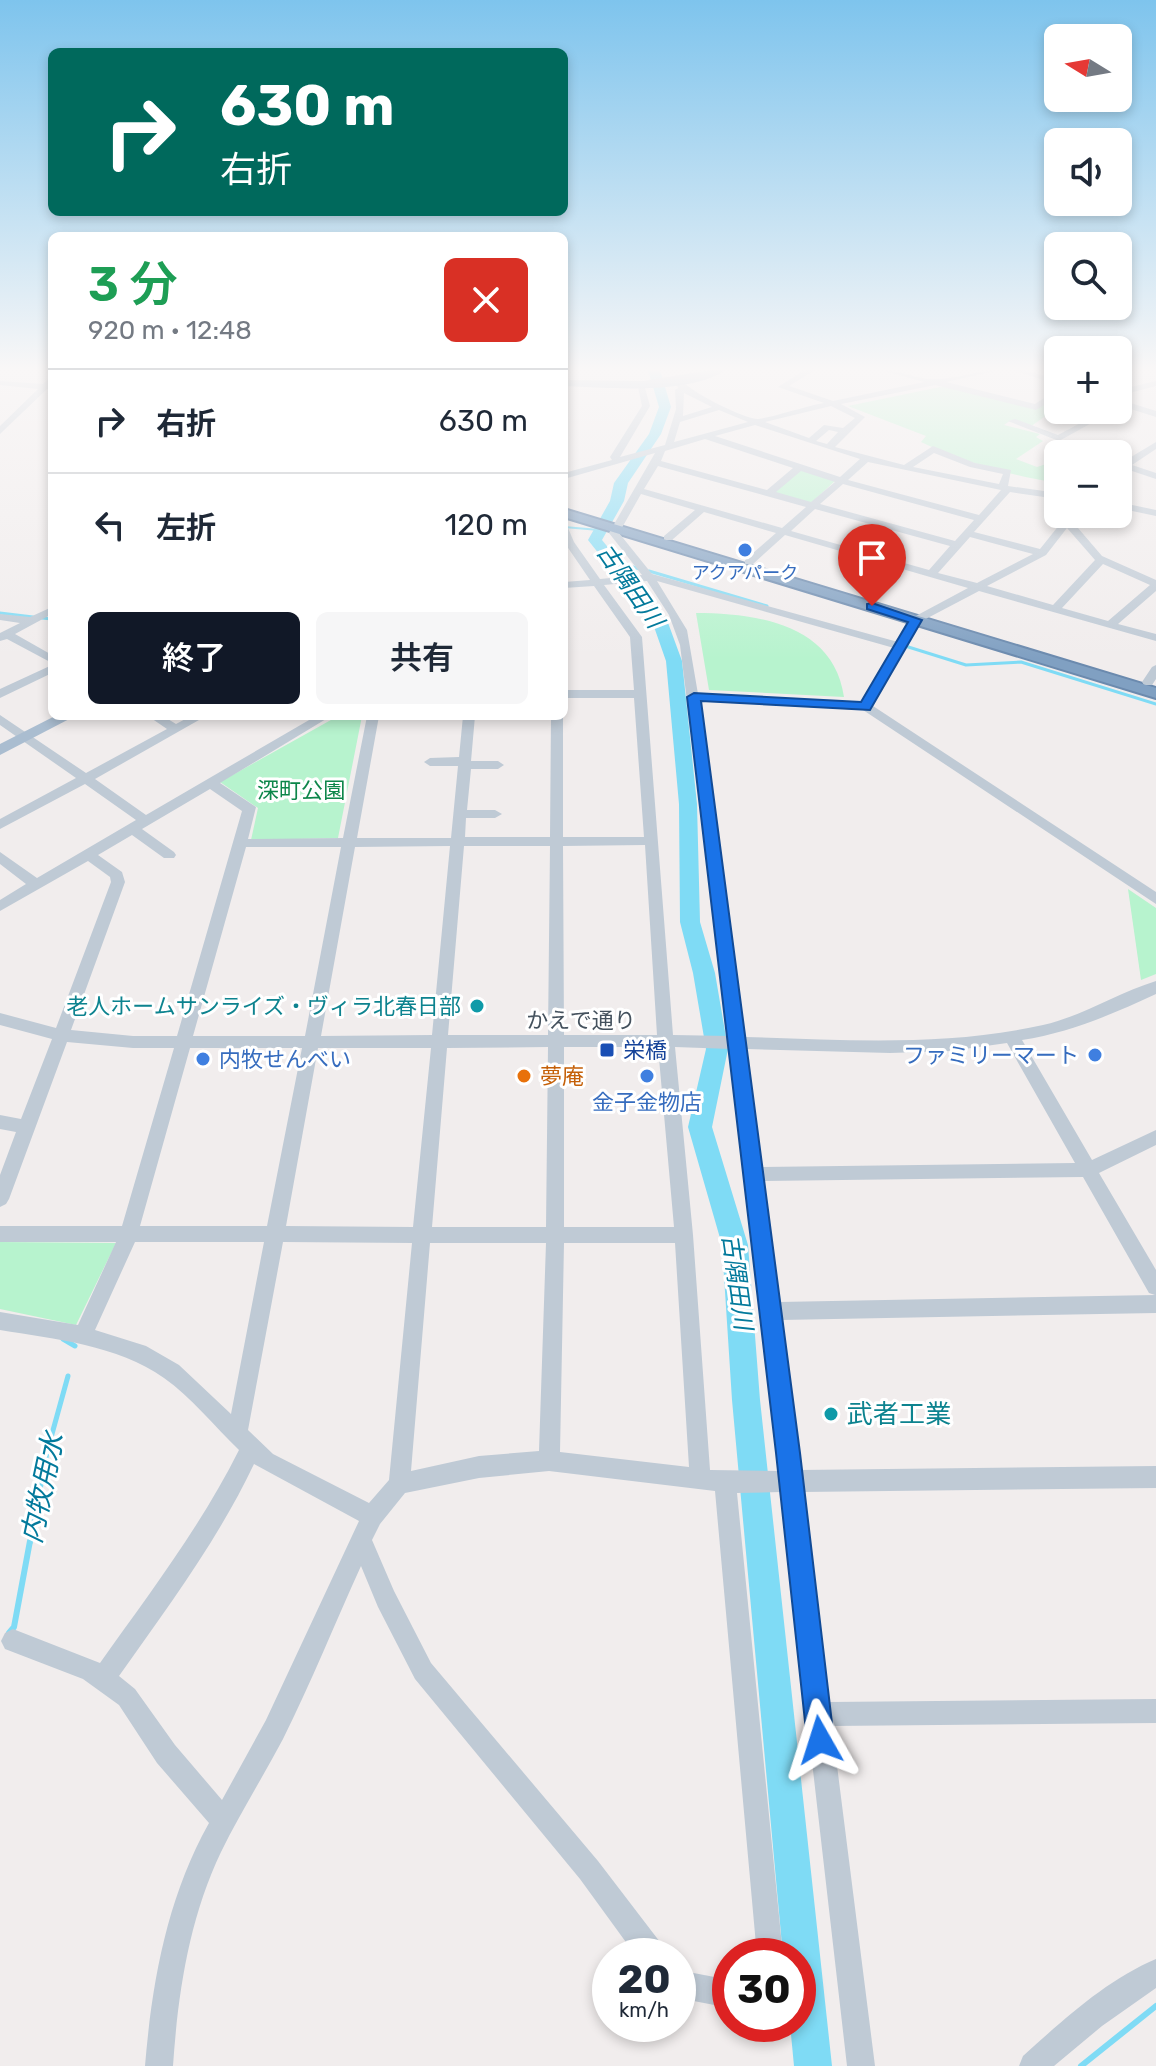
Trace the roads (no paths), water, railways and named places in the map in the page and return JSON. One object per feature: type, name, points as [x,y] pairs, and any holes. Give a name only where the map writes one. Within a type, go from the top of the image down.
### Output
[{"type":"highway","points":[[568,508],[583,516]]},
{"type":"highway","points":[[568,514],[919,617],[1154,682]]},
{"type":"highway","points":[[614,525],[749,562],[919,617]]},
{"type":"main road","points":[[0,750],[59,720]]},
{"type":"street","points":[[568,475],[598,466]]},
{"type":"street","points":[[651,466],[614,525],[614,533],[643,576],[666,602],[684,633],[694,697],[732,1042],[754,1174],[770,1311],[782,1481],[818,1714],[861,2066]]},
{"type":"street","points":[[698,466],[769,493],[956,545]]},
{"type":"street","points":[[794,466],[980,518]]},
{"type":"street","points":[[749,562],[857,466]]},
{"type":"street","points":[[904,466],[1044,494]]},
{"type":"street","points":[[930,575],[1005,488],[1008,472],[980,466]]},
{"type":"street","points":[[769,493],[799,468]]},
{"type":"street","points":[[1132,470],[1156,476]]},
{"type":"street","points":[[637,490],[1156,638]]},
{"type":"street","points":[[1132,508],[1156,513]]},
{"type":"street","points":[[668,538],[702,509]]},
{"type":"street","points":[[866,707],[919,617],[1042,553],[1061,528]]},
{"type":"street","points":[[1078,528],[1101,560],[1156,584],[1110,625]]},
{"type":"street","points":[[967,533],[1042,553]]},
{"type":"street","points":[[568,540],[636,637],[670,1042],[700,1480]]},
{"type":"street","points":[[1054,610],[1101,560]]},
{"type":"street","points":[[568,585],[643,576],[900,646]]},
{"type":"street","points":[[4,636],[48,612]]},
{"type":"street","points":[[0,617],[48,623]]},
{"type":"street","points":[[4,636],[48,658]]},
{"type":"street","points":[[0,694],[48,671]]},
{"type":"street","points":[[568,694],[641,694]]},
{"type":"street","points":[[694,697],[866,707],[1156,899]]},
{"type":"street","points":[[0,719],[145,820]]},
{"type":"street","points":[[160,720],[175,729]]},
{"type":"street","points":[[0,825],[192,720]]},
{"type":"street","points":[[0,906],[318,720]]},
{"type":"street","points":[[102,1680],[190,1556],[227,1497],[244,1441],[276,1235],[372,720]]},
{"type":"street","points":[[159,2066],[164,2001],[176,1942],[195,1885],[224,1821],[275,1729],[372,1516],[399,1484],[469,720]]},
{"type":"street","points":[[549,1461],[555,1235],[557,720]]},
{"type":"street","points":[[430,762],[498,765]]},
{"type":"street","points":[[83,1335],[129,1234],[242,843],[249,807],[210,783]]},
{"type":"street","points":[[460,814],[495,814]]},
{"type":"street","points":[[131,828],[169,855]]},
{"type":"street","points":[[242,843],[651,841]]},
{"type":"street","points":[[0,1199],[118,882],[117,875],[88,854]]},
{"type":"street","points":[[0,857],[36,885]]},
{"type":"street","name":"かえで通り","points":[[0,1019],[99,1041],[732,1042],[890,1047],[950,1045],[1012,1038],[1074,1022],[1156,987]]},
{"type":"street","points":[[1012,1038],[1156,1287]]},
{"type":"street","points":[[0,1122],[27,1127]]},
{"type":"street","points":[[754,1174],[1088,1170],[1156,1137]]},
{"type":"street","points":[[0,1234],[684,1235]]},
{"type":"street","points":[[770,1311],[1156,1304]]},
{"type":"street","points":[[0,1321],[83,1335],[139,1353],[172,1372],[266,1461],[372,1516]]},
{"type":"street","points":[[399,1484],[479,1467],[549,1461],[725,1482],[1156,1477]]},
{"type":"street","points":[[725,1482],[768,1938]]},
{"type":"street","points":[[361,1540],[386,1599],[423,1671],[589,1870],[640,1938]]},
{"type":"street","points":[[13,1641],[90,1670],[127,1697],[166,1754],[224,1821]]},
{"type":"street","points":[[818,1714],[1156,1711]]},
{"type":"street","points":[[1033,2066],[1074,2028],[1156,1973]]},
{"type":"waterway","name":"古隅田川","points":[[633,466],[621,483],[617,501],[595,540],[659,620],[674,661],[688,804],[690,922],[704,973],[717,1049],[700,1127],[735,1245],[746,1400],[813,2066]]},
{"type":"waterway","points":[[568,527],[599,530]]},
{"type":"waterway","name":"古隅田川","points":[[615,562],[626,565]]},
{"type":"waterway","points":[[619,563],[626,565]]},
{"type":"waterway","points":[[626,565],[640,569]]},
{"type":"waterway","points":[[649,571],[767,606]]},
{"type":"waterway","points":[[0,613],[33,617]]},
{"type":"waterway","points":[[42,618],[48,619]]},
{"type":"waterway","points":[[902,645],[966,665],[1021,662],[1156,704]]},
{"type":"waterway","points":[[63,1339],[75,1346]]},
{"type":"waterway","name":"内牧用水","points":[[30,1543],[47,1452],[68,1376]]},
{"type":"waterway","name":"内牧用水","points":[[9,1633],[14,1627],[30,1541]]},
{"type":"waterway","points":[[1081,2066],[1156,2006]]},
{"type":"place","name":"アクアパーク","points":[[745,550]]},
{"type":"place","name":"老人ホームサンライズ・ヴィラ北春日部","points":[[477,1006]]},
{"type":"place","name":"栄橋","points":[[607,1050]]},
{"type":"place","name":"ファミリーマート","points":[[1095,1055]]},
{"type":"place","name":"内牧せんべい","points":[[203,1059]]},
{"type":"place","name":"夢庵","points":[[524,1076]]},
{"type":"place","name":"金子金物店","points":[[647,1076]]},
{"type":"place","name":"武者工業","points":[[831,1414]]},
{"type":"park label","name":"深町公園","points":[[301,790]]}]
